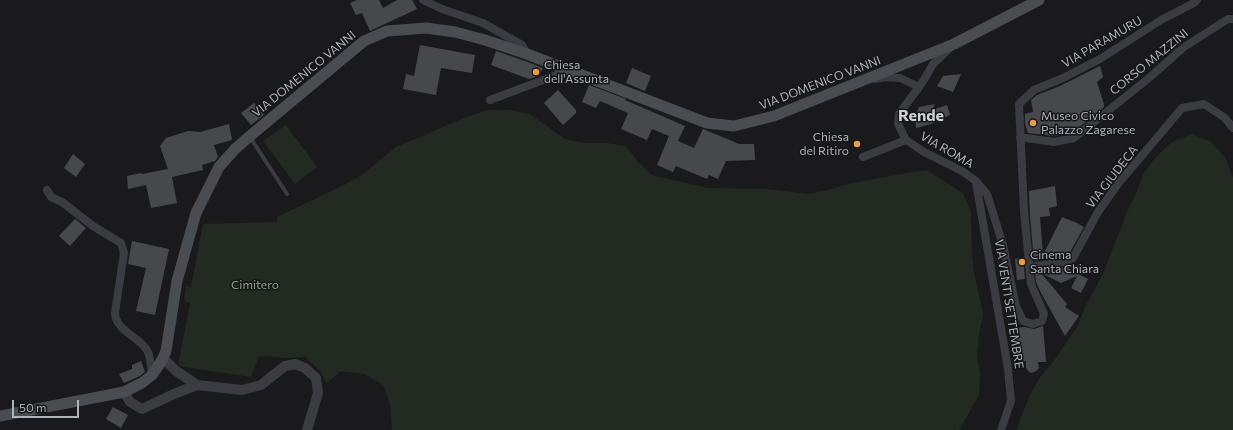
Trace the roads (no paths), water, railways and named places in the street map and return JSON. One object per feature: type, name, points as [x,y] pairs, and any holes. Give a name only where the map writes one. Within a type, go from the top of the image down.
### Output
[{"type":"main road","name":"VIA DOMENICO VANNI","points":[[0,416],[124,392],[142,383],[152,375],[159,366],[166,351],[177,281],[196,213],[218,167],[250,136],[364,41],[387,31],[426,28],[454,32],[484,40],[570,70],[707,123],[734,126],[774,116],[954,44],[1039,0]]},
{"type":"street","points":[[423,0],[442,9],[483,23],[522,45],[527,54]]},
{"type":"street","name":"VIA PARAMURU","points":[[1020,136],[1019,104],[1034,90],[1063,78],[1100,59],[1161,20],[1198,0]]},
{"type":"street","name":"CORSO MAZZINI","points":[[1020,136],[1054,142],[1074,138],[1149,78],[1184,47],[1231,19]]},
{"type":"street","name":"VIA ROMA","points":[[954,44],[933,64],[925,78],[899,114],[898,124],[906,140],[924,152],[962,171],[976,181],[987,194],[1003,245],[1016,306],[1023,320],[1033,324],[1042,322],[1044,314],[1031,284],[1029,267]]},
{"type":"street","points":[[490,100],[570,70]]},
{"type":"street","points":[[862,81],[886,77],[900,78],[918,87]]},
{"type":"street","name":"VIA GIUDECA","points":[[1029,267],[1064,262],[1073,258],[1098,212],[1118,184],[1182,108],[1204,104],[1225,118],[1233,128]]},
{"type":"street","points":[[1020,136],[1029,267]]},
{"type":"street","points":[[864,157],[906,140]]},
{"type":"street","name":"VIA VENTI SETTEMBRE","points":[[976,181],[1005,355],[1011,401],[1001,430]]},
{"type":"street","points":[[47,190],[51,196],[62,202],[94,226],[122,243],[124,253],[115,318],[118,324],[142,344],[148,352],[152,375]]},
{"type":"street","points":[[163,358],[176,371],[197,385],[242,390],[261,385],[285,366],[295,364],[305,368],[316,378],[318,394],[307,430]]},
{"type":"street","points":[[124,392],[130,402],[142,409],[197,385]]},
{"type":"lane","points":[[250,136],[287,194]]},
{"type":"place","name":"Chiesa dell'Assunta","points":[[536,72]]},
{"type":"place","name":"Museo Civico Palazzo Zagarese","points":[[1033,123]]},
{"type":"place","name":"Chiesa del Ritiro","points":[[857,144]]},
{"type":"place","name":"Cinema Santa Chiara","points":[[1022,262]]},
{"type":"district","name":"Rende","points":[[921,116]]},
{"type":"park label","name":"Cimitero","points":[[255,285]]}]
